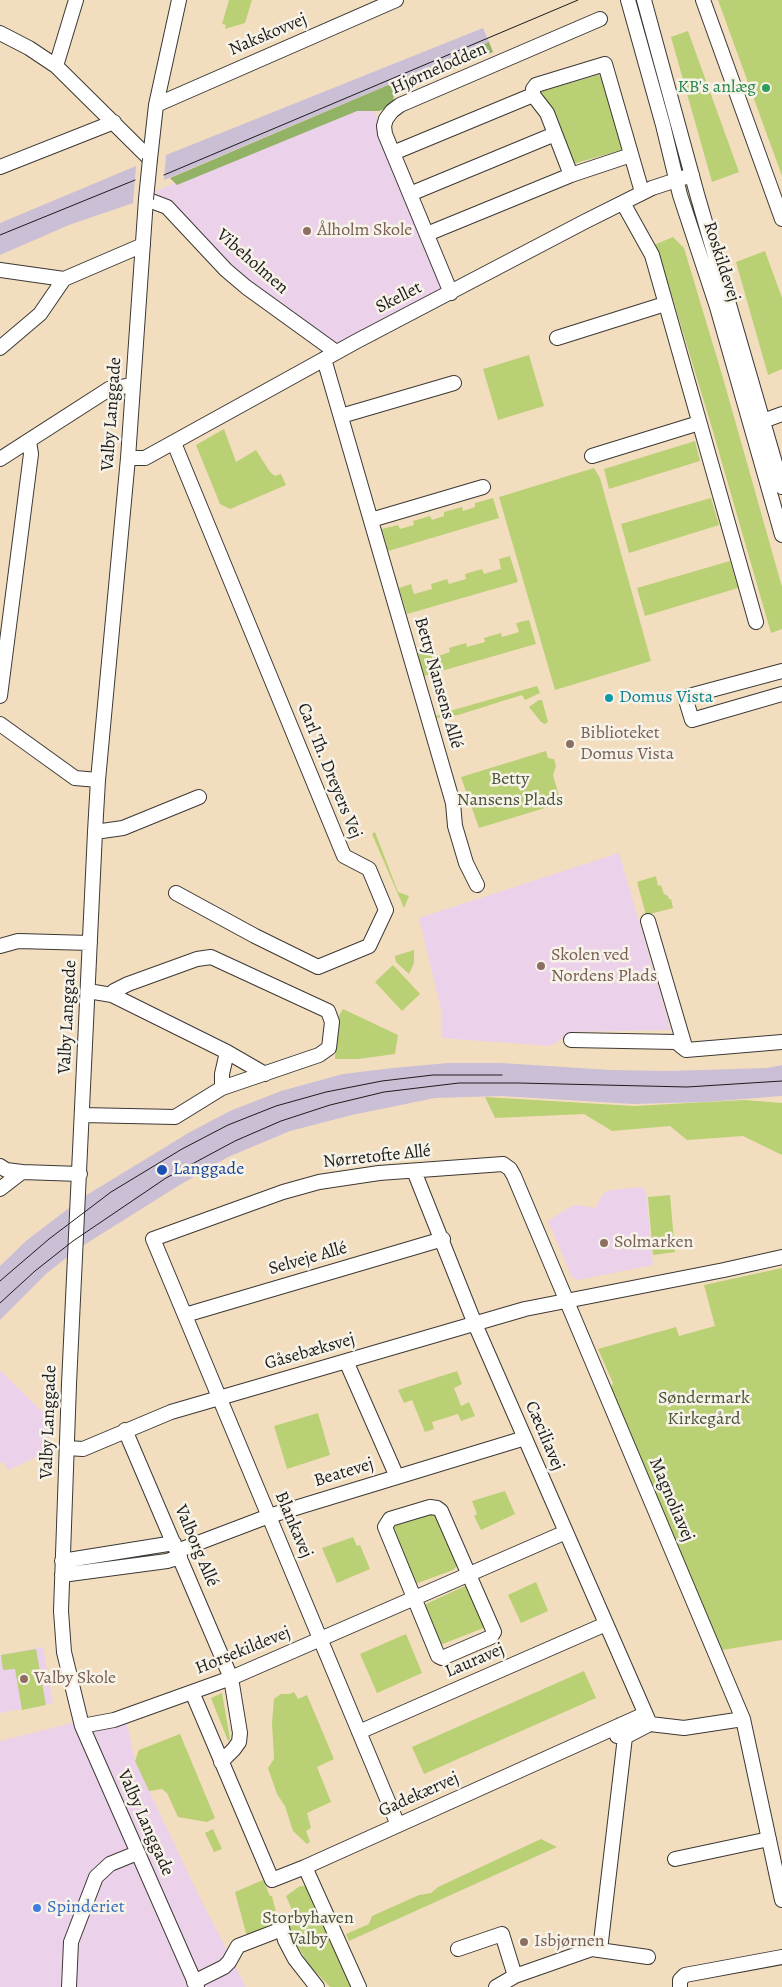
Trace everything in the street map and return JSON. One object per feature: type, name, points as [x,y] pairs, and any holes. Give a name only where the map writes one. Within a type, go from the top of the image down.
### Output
[{"type":"street","points":[[56,66],[76,0]]},
{"type":"street","name":"Valby Langgade","points":[[179,0],[156,105],[150,159],[128,458],[98,780],[61,1611],[64,1652],[82,1726],[195,1984]]},
{"type":"street","name":"Nakskovvej","points":[[156,105],[396,0]]},
{"type":"street","name":"Roskildevej","points":[[628,0],[663,124],[676,180],[717,307],[782,534]]},
{"type":"street","name":"Roskildevej","points":[[644,0],[692,175],[782,487]]},
{"type":"street","points":[[703,0],[782,219]]},
{"type":"street","name":"Hjørnelodden","points":[[451,292],[385,134],[384,126],[392,111],[400,105],[600,19]]},
{"type":"street","points":[[0,33],[29,48],[56,66],[150,159]]},
{"type":"street","points":[[571,175],[547,113],[533,95],[533,89],[536,85],[605,64],[642,192]]},
{"type":"street","points":[[393,152],[533,95]]},
{"type":"street","points":[[0,167],[114,122]]},
{"type":"street","points":[[410,194],[555,134]]},
{"type":"street","points":[[427,234],[571,175],[631,155]]},
{"type":"street","name":"Skellet","points":[[128,458],[145,458],[330,356],[642,192],[692,175]]},
{"type":"street","name":"Vibeholmen","points":[[146,199],[167,207],[226,270],[330,356]]},
{"type":"street","points":[[623,202],[652,255],[756,622]]},
{"type":"street","points":[[0,270],[64,279],[143,245]]},
{"type":"street","points":[[0,348],[40,314],[64,279]]},
{"type":"street","points":[[557,338],[666,304]]},
{"type":"street","name":"Betty Nansens Allé","points":[[330,356],[341,416],[453,802],[455,826],[466,863],[477,885]]},
{"type":"street","points":[[341,416],[454,383]]},
{"type":"street","points":[[0,459],[109,389],[133,385]]},
{"type":"street","points":[[763,421],[782,414]]},
{"type":"street","points":[[592,456],[699,423]]},
{"type":"street","points":[[0,696],[31,454],[28,441]]},
{"type":"street","name":"Carl Th. Dreyers Vej","points":[[174,443],[344,856],[369,869],[386,910],[369,946],[318,967],[191,906],[176,893]]},
{"type":"street","points":[[370,520],[483,487]]},
{"type":"street","points":[[782,671],[685,697],[692,720],[782,694]]},
{"type":"street","points":[[0,724],[76,778],[98,780]]},
{"type":"street","points":[[95,832],[123,828],[199,797]]},
{"type":"street","points":[[648,921],[686,1050]]},
{"type":"street","points":[[0,946],[18,941],[90,943]]},
{"type":"street","points":[[82,1115],[176,1116],[222,1088],[319,1055],[329,1048],[332,1022],[328,1011],[211,957],[197,959],[128,984],[114,991],[112,996]]},
{"type":"street","points":[[88,992],[112,996],[227,1052],[265,1074]]},
{"type":"street","points":[[571,1040],[676,1042],[686,1050],[782,1042]]},
{"type":"street","points":[[222,1088],[222,1074],[227,1052]]},
{"type":"street","name":"Magnoliavej","points":[[464,1167],[503,1164],[510,1169],[743,1719],[782,1900]]},
{"type":"street","points":[[0,1166],[6,1170],[22,1172],[80,1174]]},
{"type":"street","name":"Nørretofte Allé","points":[[153,1239],[283,1192],[319,1182],[371,1174],[464,1167]]},
{"type":"street","name":"Cæciliavej","points":[[414,1171],[475,1324],[648,1719]]},
{"type":"street","points":[[0,1189],[22,1172]]},
{"type":"street","name":"Blankavej","points":[[153,1239],[398,1825]]},
{"type":"street","name":"Selveje Allé","points":[[185,1315],[443,1240]]},
{"type":"street","name":"Gåsebæksvej","points":[[67,1448],[83,1449],[161,1415],[525,1310],[782,1257]]},
{"type":"street","points":[[346,1361],[396,1477]]},
{"type":"street","name":"Valborg Allé","points":[[125,1430],[231,1678],[240,1733],[234,1749],[221,1762]]},
{"type":"street","name":"Beatevej","points":[[62,1568],[167,1561],[177,1550],[269,1516],[525,1438]]},
{"type":"street","points":[[430,1507],[440,1509],[494,1634],[442,1658],[438,1656],[414,1598],[385,1530],[385,1523],[390,1519],[430,1507]]},
{"type":"street","name":"Horsekildevej","points":[[82,1726],[114,1720],[231,1678],[566,1532]]},
{"type":"street","name":"Lauravej","points":[[359,1732],[606,1624]]},
{"type":"street","points":[[192,1692],[221,1762]]},
{"type":"street","points":[[648,1719],[684,1728],[743,1719]]},
{"type":"street","name":"Gadekærvej","points":[[221,1762],[272,1880],[582,1743],[622,1731],[648,1719]]},
{"type":"street","points":[[600,1950],[622,1731]]},
{"type":"street","points":[[675,1859],[769,1839]]},
{"type":"street","points":[[69,1987],[71,1942],[96,1877],[110,1864],[137,1853]]},
{"type":"street","points":[[305,1867],[359,1987]]},
{"type":"street","points":[[195,1984],[224,1967],[238,1946],[281,1926],[285,1940],[295,1959],[317,1987]]},
{"type":"street","points":[[458,1949],[502,1934],[515,1976]]},
{"type":"street","points":[[496,1987],[515,1976],[592,1949],[648,1957]]},
{"type":"street","points":[[681,1982],[782,1957]]},
{"type":"shaded area","points":[[483,28],[489,42],[164,180],[166,155]]},
{"type":"shaded area","name":"Ålholm Skole","points":[[370,101],[449,290],[334,349],[227,269],[154,192]]},
{"type":"shaded area","points":[[136,166],[133,203],[69,225],[0,255],[0,223]]},
{"type":"shaded area","name":"Skolen ved Nordens Plads","points":[[619,853],[671,1030],[572,1032],[551,1046],[441,1038],[442,1014],[419,918]]},
{"type":"shaded area","points":[[448,1063],[502,1063],[610,1070],[668,1071],[767,1068],[782,1065],[782,1096],[705,1102],[633,1104],[501,1096],[435,1098],[352,1115],[290,1131],[228,1157],[76,1250],[46,1274],[0,1320],[0,1266],[27,1240],[85,1196],[190,1132],[230,1111],[281,1091],[343,1074]]},
{"type":"shaded area","name":"Solmarken","points":[[641,1187],[646,1191],[653,1265],[578,1280],[572,1277],[548,1221],[570,1207],[577,1205],[595,1208],[604,1193],[611,1190]]},
{"type":"shaded area","points":[[0,1370],[50,1419],[48,1448],[38,1453],[37,1457],[8,1470],[4,1462],[0,1463]]},
{"type":"shaded area","name":"Valby Skole","points":[[43,1647],[53,1703],[0,1713],[0,1655]]},
{"type":"shaded area","points":[[124,1710],[135,1761],[199,1896],[246,1987],[0,1987],[0,1741]]},
{"type":"green space","points":[[229,0],[252,0],[245,23],[225,29],[226,25],[222,24]]},
{"type":"green space","name":"KB's anlæg","points":[[718,0],[782,0],[782,176]]},
{"type":"green space","points":[[688,31],[739,172],[712,182],[671,37]]},
{"type":"green space","points":[[489,42],[493,52],[394,95],[392,106],[379,111],[357,111],[177,185],[170,178]]},
{"type":"green space","points":[[598,75],[603,77],[622,145],[621,150],[573,164],[540,92]]},
{"type":"green space","points":[[673,237],[684,248],[782,587],[782,629],[771,633],[712,428],[662,263],[654,245]]},
{"type":"green space","points":[[765,251],[782,298],[782,369],[768,375],[736,262]]},
{"type":"green space","points":[[529,355],[544,406],[498,420],[483,369]]},
{"type":"green space","points":[[224,429],[236,462],[256,450],[270,472],[275,476],[281,474],[286,485],[230,509],[220,504],[196,445]]},
{"type":"green space","points":[[695,441],[700,461],[609,489],[604,469]]},
{"type":"green space","points":[[594,468],[600,478],[651,661],[555,690],[499,497]]},
{"type":"green space","points":[[493,498],[499,518],[388,551],[382,529],[398,525],[400,529],[414,525],[413,521],[430,516],[432,520],[444,516],[444,512],[462,507],[463,511],[475,507],[475,503]]},
{"type":"green space","points":[[711,498],[719,525],[629,553],[621,524]]},
{"type":"green space","points":[[510,556],[518,582],[407,614],[399,588],[411,584],[414,594],[432,589],[431,584],[447,579],[449,584],[466,579],[465,574],[482,569],[484,574],[501,569],[499,559]]},
{"type":"green space","points":[[730,561],[738,588],[645,616],[637,588]]},
{"type":"green space","points":[[529,620],[536,644],[424,676],[417,651],[429,648],[432,658],[450,652],[449,648],[466,643],[467,647],[485,642],[484,638],[501,633],[502,637],[519,632],[516,623]]},
{"type":"green space","points":[[537,686],[540,693],[525,700],[522,695],[458,715],[436,718],[435,716],[450,713],[450,711]]},
{"type":"green space","points":[[542,700],[548,722],[545,724],[541,722],[529,707]]},
{"type":"green space","name":"Betty Nansens Plads","points":[[546,751],[548,758],[554,759],[556,766],[553,775],[561,803],[479,828],[461,777]]},
{"type":"green space","points":[[375,832],[398,892],[409,896],[404,908],[372,834]]},
{"type":"green space","points":[[656,876],[658,886],[661,885],[664,894],[671,899],[673,908],[646,915],[637,882]]},
{"type":"green space","points":[[414,950],[414,963],[409,974],[396,962],[395,956]]},
{"type":"green space","points":[[393,965],[420,994],[402,1011],[375,982]]},
{"type":"green space","points":[[343,1009],[398,1035],[395,1054],[358,1059],[335,1059],[338,1017]]},
{"type":"green space","points":[[485,1097],[634,1106],[744,1100],[782,1103],[782,1155],[743,1136],[687,1140],[670,1126],[612,1131],[584,1114],[495,1118]]},
{"type":"green space","points":[[670,1195],[675,1252],[653,1255],[648,1197]]},
{"type":"green space","name":"Søndermark Kirkegård","points":[[782,1268],[782,1640],[722,1650],[611,1388],[613,1383],[598,1349],[676,1327],[679,1336],[715,1326],[704,1285]]},
{"type":"green space","points":[[457,1371],[462,1384],[454,1388],[461,1406],[469,1402],[475,1416],[461,1421],[458,1414],[432,1422],[434,1429],[425,1432],[412,1400],[404,1403],[398,1390]]},
{"type":"green space","points":[[318,1413],[330,1455],[287,1469],[274,1426]]},
{"type":"green space","points":[[505,1491],[515,1514],[481,1530],[474,1516],[477,1514],[472,1501]]},
{"type":"green space","points":[[428,1512],[438,1516],[458,1565],[453,1570],[415,1584],[390,1525]]},
{"type":"green space","points":[[353,1537],[357,1546],[360,1545],[370,1569],[337,1583],[322,1548]]},
{"type":"green space","points":[[536,1582],[548,1611],[521,1623],[508,1595]]},
{"type":"green space","points":[[467,1585],[486,1627],[440,1645],[424,1605]]},
{"type":"green space","points":[[406,1634],[422,1673],[377,1693],[360,1654]]},
{"type":"green space","points":[[36,1649],[46,1705],[22,1710],[15,1669],[3,1670],[1,1655]]},
{"type":"green space","points":[[584,1671],[596,1698],[424,1774],[412,1747]]},
{"type":"green space","points":[[294,1692],[298,1699],[307,1695],[334,1759],[317,1767],[331,1802],[307,1813],[311,1828],[306,1831],[310,1842],[307,1844],[293,1831],[285,1806],[277,1794],[268,1768],[274,1759],[272,1723],[274,1699],[281,1694]]},
{"type":"green space","points":[[222,1693],[230,1739],[228,1741],[211,1698]]},
{"type":"green space","points":[[180,1734],[215,1818],[207,1822],[178,1817],[167,1793],[162,1789],[149,1791],[135,1761],[139,1750]]},
{"type":"green space","points":[[213,1829],[222,1849],[214,1852],[205,1833]]},
{"type":"green space","points":[[541,1839],[557,1847],[349,1941],[346,1934],[369,1924],[372,1916],[419,1895],[431,1893],[438,1887]]},
{"type":"green space","name":"Storbyhaven Valby","points":[[263,1880],[270,1896],[272,1896],[279,1924],[248,1935],[235,1892]]},
{"type":"green space","name":"Storbyhaven Valby","points":[[300,1886],[309,1886],[354,1987],[330,1987],[310,1966],[286,1928],[292,1910],[286,1896]]},
{"type":"tram line","points":[[164,175],[578,0]]},
{"type":"tram line","points":[[0,235],[135,180]]},
{"type":"tram line","points":[[0,1281],[49,1239],[111,1192],[182,1149],[228,1125],[276,1106],[326,1092],[382,1081],[433,1075],[502,1075]]},
{"type":"tram line","points":[[0,1303],[35,1271],[73,1241],[166,1178],[235,1141],[281,1121],[330,1105],[384,1092],[459,1083],[687,1087],[782,1081]]},
{"type":"place","name":"KB's anlæg","points":[[766,88]]},
{"type":"place","name":"Ålholm Skole","points":[[307,231]]},
{"type":"place","name":"Domus Vista","points":[[609,698]]},
{"type":"place","name":"Biblioteket Domus Vista","points":[[570,744]]},
{"type":"place","name":"Skolen ved Nordens Plads","points":[[541,966]]},
{"type":"place","name":"Langgade","points":[[162,1170]]},
{"type":"place","name":"Solmarken","points":[[604,1243]]},
{"type":"place","name":"Valby Skole","points":[[24,1679]]},
{"type":"place","name":"Spinderiet","points":[[37,1908]]},
{"type":"place","name":"Isbjørnen","points":[[524,1942]]}]
